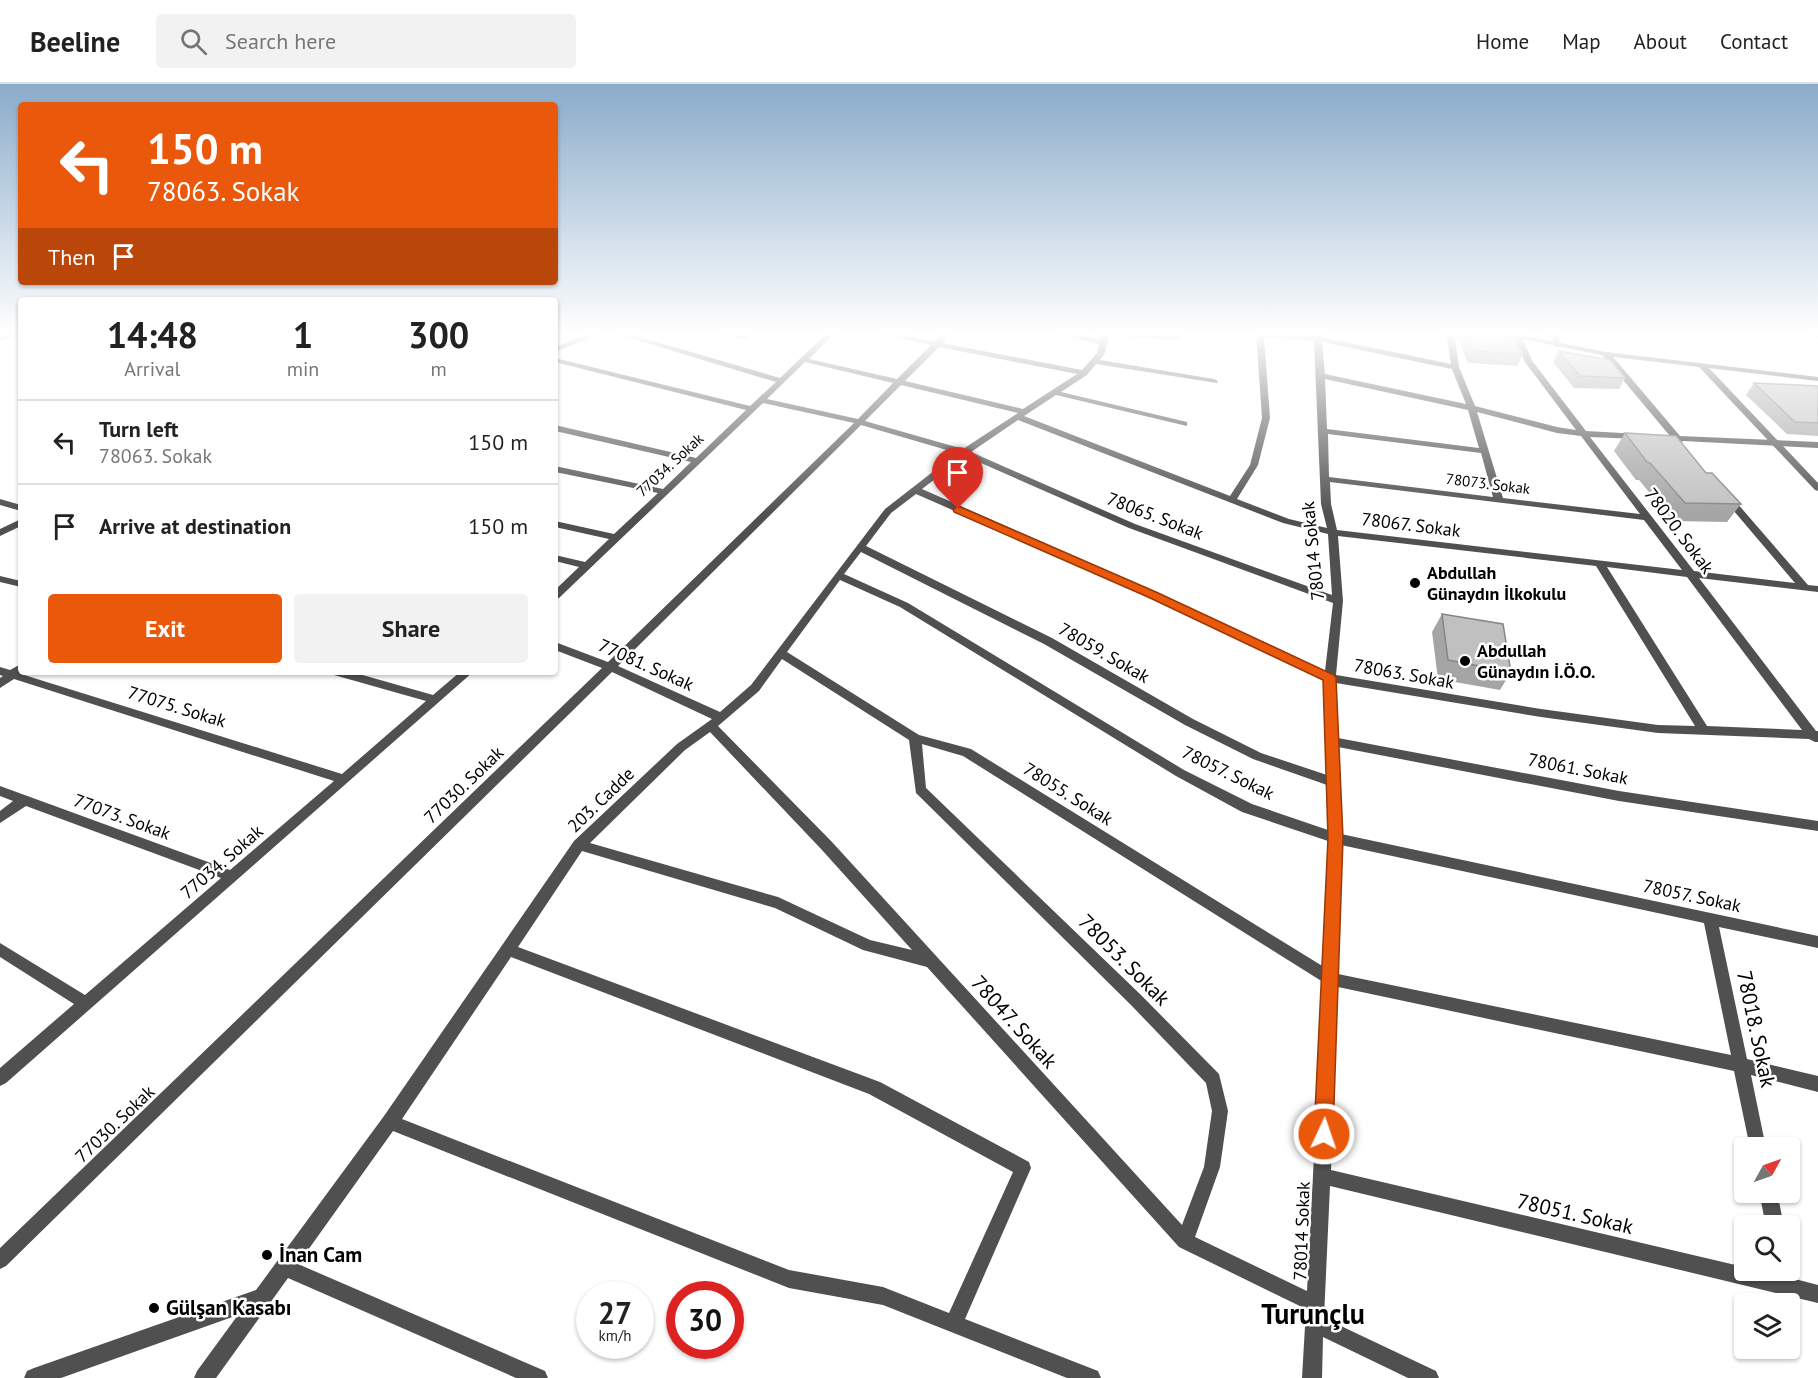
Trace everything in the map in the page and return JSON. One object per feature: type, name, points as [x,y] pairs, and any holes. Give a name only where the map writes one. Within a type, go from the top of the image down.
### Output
[{"type":"street","points":[[686,392],[753,409]]},
{"type":"street","name":"77034. Sokak","points":[[558,593],[770,392]]},
{"type":"street","name":"77030. Sokak","points":[[0,1260],[890,392]]},
{"type":"street","name":"78067. Sokak","points":[[935,392],[1022,415],[1286,521],[1334,532],[1818,589]]},
{"type":"street","points":[[1232,500],[1254,465],[1266,418],[1264,392]]},
{"type":"street","name":"78014 Sokak","points":[[1312,1378],[1331,979],[1335,838],[1330,678],[1338,601],[1334,532],[1326,504],[1322,392]]},
{"type":"street","points":[[1398,392],[1472,408],[1557,430],[1584,434],[1645,437]]},
{"type":"street","points":[[1466,392],[1499,500]]},
{"type":"street","name":"78020. Sokak","points":[[1552,392],[1816,737]]},
{"type":"street","points":[[1638,392],[1684,447]]},
{"type":"street","points":[[1727,392],[1818,488]]},
{"type":"street","points":[[1056,393],[1184,424]]},
{"type":"street","name":"203. Cadde","points":[[204,1378],[390,1122],[579,845],[681,747],[716,722],[755,688],[888,511],[964,452],[1056,393]]},
{"type":"street","name":"78065. Sokak","points":[[762,400],[860,422],[964,452],[1132,526],[1338,601]]},
{"type":"street","points":[[558,429],[699,461]]},
{"type":"street","points":[[1323,431],[1485,451]]},
{"type":"street","points":[[1655,437],[1818,445]]},
{"type":"street","points":[[558,470],[666,492]]},
{"type":"street","name":"78073. Sokak","points":[[1325,479],[1648,518]]},
{"type":"street","name":"78063. Sokak","points":[[915,490],[1152,594],[1330,678],[1541,713],[1659,729],[1816,737]]},
{"type":"street","points":[[1722,491],[1805,588]]},
{"type":"street","points":[[0,502],[18,507]]},
{"type":"street","points":[[0,533],[18,524]]},
{"type":"street","points":[[558,525],[617,538]]},
{"type":"street","name":"78059. Sokak","points":[[860,547],[1048,641],[1189,722],[1257,756],[1333,782]]},
{"type":"street","points":[[558,559],[588,566]]},
{"type":"street","points":[[1600,565],[1704,731]]},
{"type":"street","name":"78057. Sokak","points":[[838,575],[903,605],[1180,774],[1246,808],[1335,838],[1818,942]]},
{"type":"street","points":[[0,579],[18,583]]},
{"type":"street","name":"77081. Sokak","points":[[558,647],[610,667],[716,722]]},
{"type":"street","name":"78055. Sokak","points":[[780,653],[915,738],[967,752],[1331,979]]},
{"type":"street","points":[[0,684],[11,671]]},
{"type":"street","name":"77075. Sokak","points":[[23,675],[344,779]]},
{"type":"street","points":[[348,675],[435,700]]},
{"type":"street","name":"77034. Sokak","points":[[0,1078],[463,675]]},
{"type":"street","name":"78047. Sokak","points":[[716,722],[1185,1241],[1429,1378]]},
{"type":"street","name":"78053. Sokak","points":[[915,738],[920,790],[1136,1000],[1213,1079],[1220,1111],[1212,1167],[1185,1241]]},
{"type":"street","name":"78061. Sokak","points":[[1332,741],[1620,796],[1818,826]]},
{"type":"street","name":"77073. Sokak","points":[[0,791],[232,876]]},
{"type":"street","points":[[0,818],[24,800]]},
{"type":"street","points":[[579,845],[778,903],[868,946],[930,960]]},
{"type":"street","name":"78018. Sokak","points":[[1710,920],[1756,1137]]},
{"type":"street","points":[[0,949],[87,1004]]},
{"type":"street","points":[[509,950],[874,1088],[1023,1168],[953,1324]]},
{"type":"street","points":[[1331,979],[1741,1065],[1818,1084]]},
{"type":"street","points":[[390,1122],[789,1279],[883,1296],[1091,1378]]},
{"type":"street","name":"78051. Sokak","points":[[1322,1176],[1734,1267]]},
{"type":"street","points":[[285,1268],[538,1378]]},
{"type":"street","name":"78051. Sokak","points":[[1790,1281],[1818,1294]]},
{"type":"street","points":[[34,1378],[264,1297]]},
{"type":"building","points":[[1764,392],[1818,392],[1818,423],[1795,422]]},
{"type":"building","points":[[1625,433],[1676,436],[1706,473],[1712,473],[1741,504],[1685,503],[1647,462]]},
{"type":"building","points":[[1442,614],[1503,624],[1511,672],[1448,660]]},
{"type":"place","name":"Abdullah Günaydın İlkokulu","points":[[1415,583]]},
{"type":"place","name":"Abdullah Günaydın İ.Ö.O.","points":[[1465,661]]},
{"type":"place","name":"İnan Cam","points":[[267,1255]]},
{"type":"place","name":"Gülşan Kasabı","points":[[154,1308]]},
{"type":"district","name":"Turunçlu","points":[[1313,1314]]},
{"type":"route","points":[[958,509],[1152,594],[1330,678],[1335,838],[1324,1134]]}]
